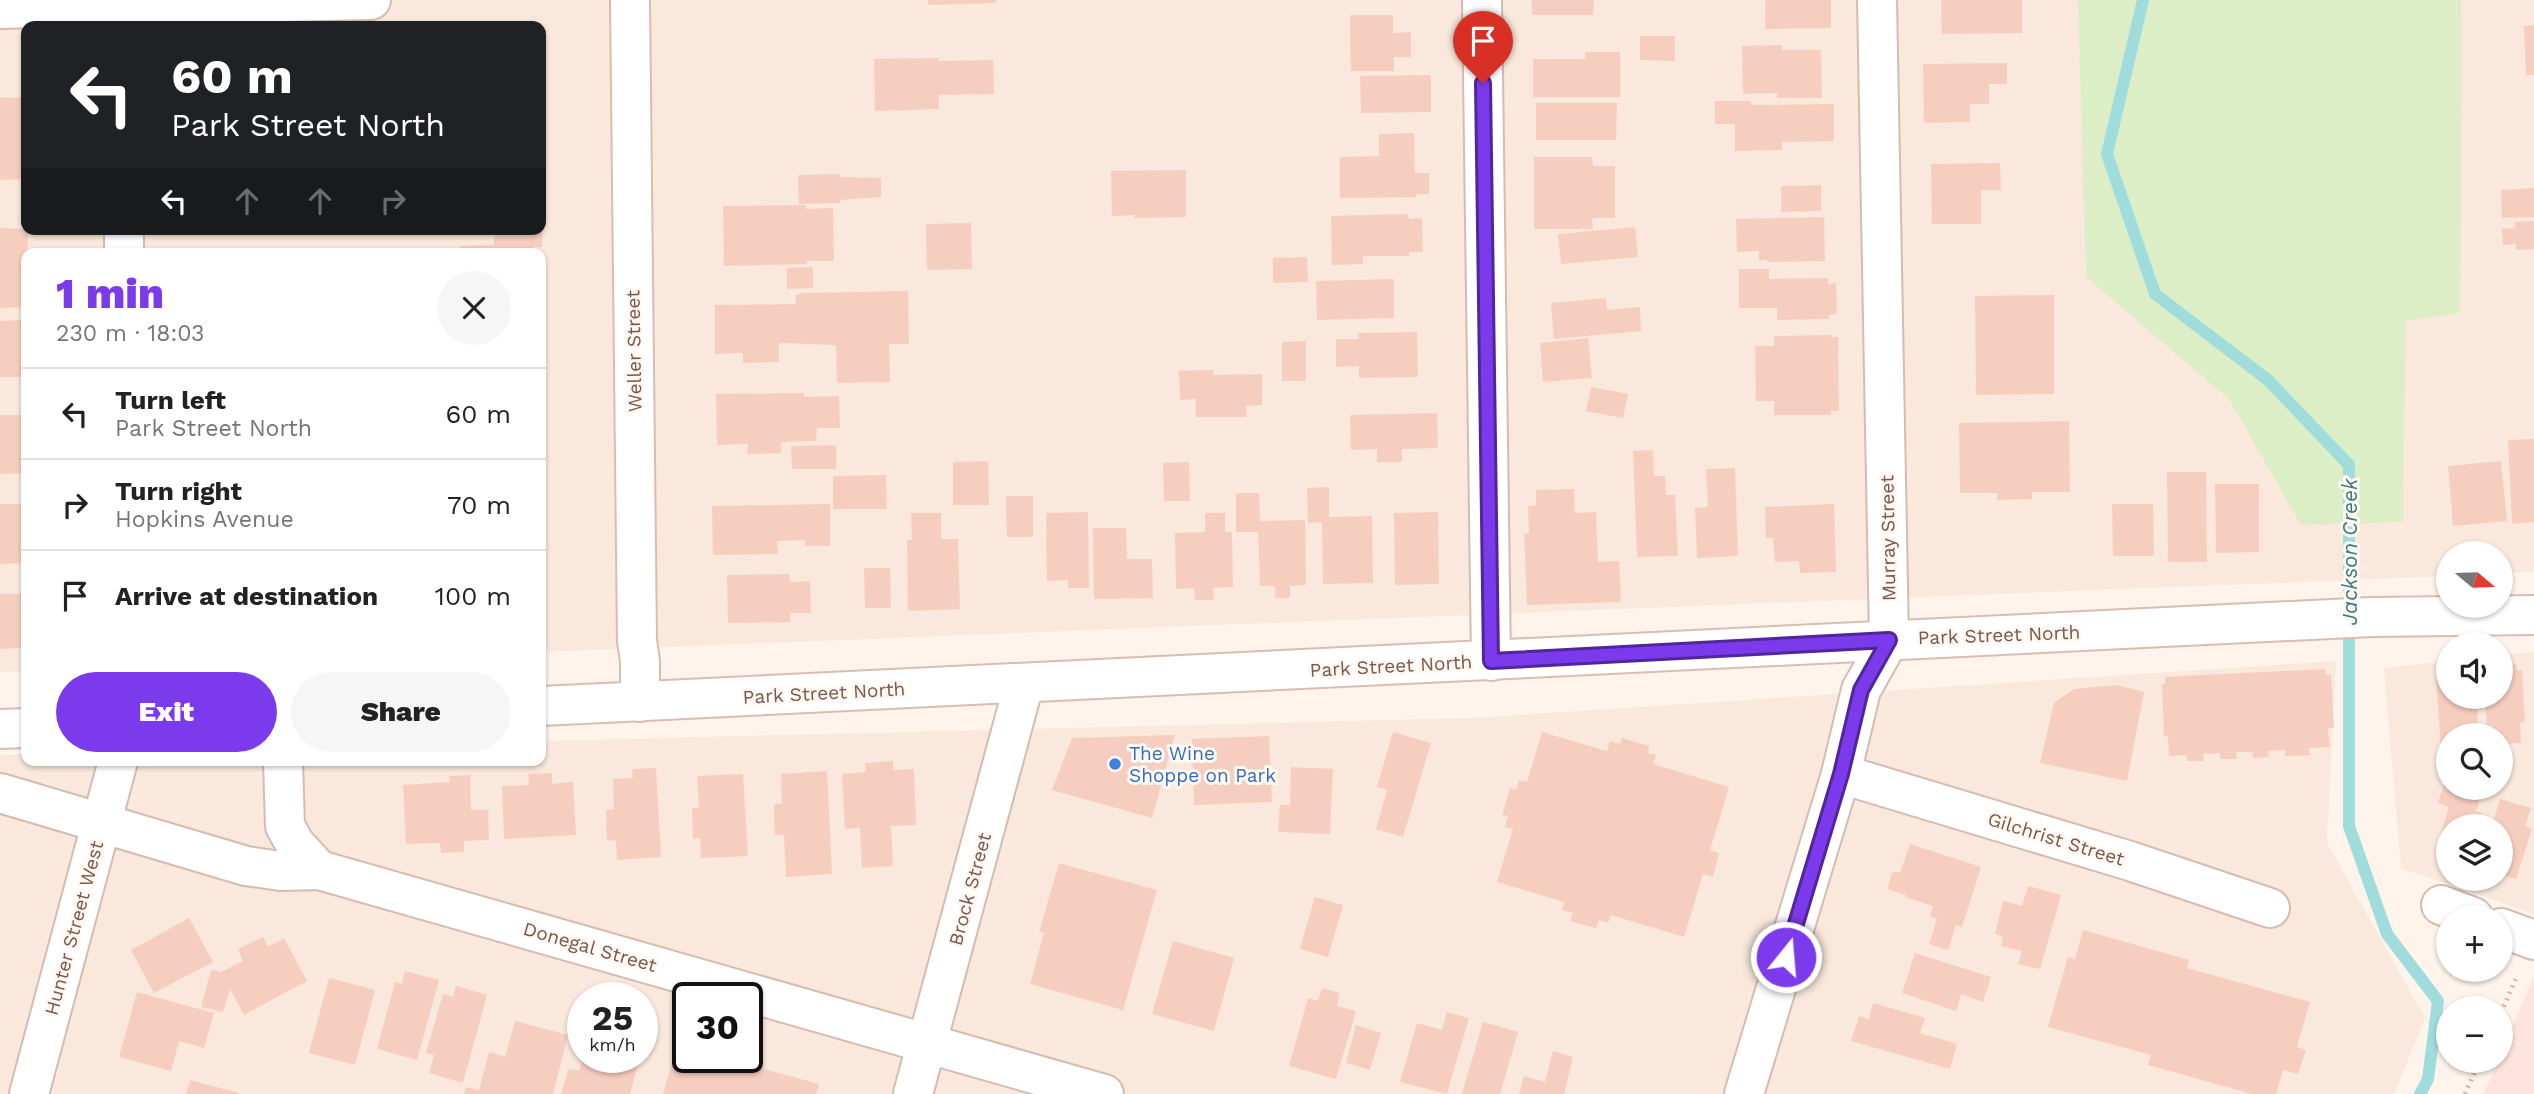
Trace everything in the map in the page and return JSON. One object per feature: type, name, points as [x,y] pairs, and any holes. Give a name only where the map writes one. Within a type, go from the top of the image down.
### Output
[{"type":"street","points":[[0,9],[137,9],[372,0]]},
{"type":"street","name":"Weller Street","points":[[630,0],[637,641],[640,702]]},
{"type":"street","points":[[1482,0],[1491,661]]},
{"type":"street","name":"Murray Street","points":[[1877,0],[1889,640]]},
{"type":"street","name":"Park Street North","points":[[546,706],[2372,617],[2534,615]]},
{"type":"street","points":[[1744,1094],[1841,774],[1861,690],[1889,640]]},
{"type":"street","name":"Brock Street","points":[[913,1094],[1024,684]]},
{"type":"street","points":[[0,729],[21,728]]},
{"type":"street","name":"Hunter Street West","points":[[29,1094],[117,766]]},
{"type":"street","points":[[283,766],[285,826],[295,844],[319,870]]},
{"type":"street","name":"Gilchrist Street","points":[[1841,774],[2130,861],[2270,908]]},
{"type":"street","name":"Donegal Street","points":[[0,793],[246,866],[281,871],[319,870],[1104,1094]]},
{"type":"street","points":[[2513,932],[2534,940]]},
{"type":"path","points":[[2465,1094],[2474,1073]]},
{"type":"shaded area","points":[[0,0],[2534,0],[2534,572],[2513,573],[2513,541],[2436,541],[2436,576],[546,652],[546,248],[21,248],[21,671],[0,672]]},
{"type":"shaded area","points":[[2534,652],[2534,914],[2468,891],[2513,891],[2513,814],[2436,814],[2436,880],[2401,868],[2384,668],[2436,662],[2436,709],[2513,709],[2513,654]]},
{"type":"shaded area","points":[[2336,661],[2327,843],[2425,1018],[2394,1094],[0,1094],[0,755],[21,754],[21,766],[546,766],[546,741],[1471,718]]},
{"type":"shaded area","points":[[2534,976],[2534,1094],[2483,1094],[2493,1073],[2513,1073],[2513,1026]]},
{"type":"green space","points":[[2078,0],[2461,0],[2460,313],[2405,321],[2403,522],[2301,525],[2229,399],[2086,277]]},
{"type":"building","points":[[928,0],[996,0],[996,3],[928,5]]},
{"type":"building","points":[[1532,0],[1594,0],[1593,15],[1532,15]]},
{"type":"building","points":[[1765,0],[1831,0],[1831,28],[1765,29]]},
{"type":"building","points":[[1941,0],[2022,0],[2022,33],[1942,34]]},
{"type":"building","points":[[1350,15],[1393,15],[1393,33],[1411,32],[1411,57],[1394,57],[1394,71],[1351,71]]},
{"type":"building","points":[[2534,25],[2534,75],[2526,75],[2524,26]]},
{"type":"building","points":[[1640,36],[1675,36],[1675,61],[1640,60]]},
{"type":"building","points":[[1782,45],[1782,50],[1821,50],[1822,98],[1777,98],[1777,93],[1743,94],[1742,46]]},
{"type":"building","points":[[1585,52],[1620,52],[1620,97],[1533,97],[1533,59],[1585,59]]},
{"type":"building","points":[[939,58],[938,61],[993,60],[994,94],[939,95],[939,109],[875,111],[874,59]]},
{"type":"building","points":[[2007,63],[2007,84],[1989,84],[1989,104],[1970,104],[1970,122],[1924,123],[1923,64]]},
{"type":"building","points":[[1431,75],[1431,112],[1361,113],[1360,76]]},
{"type":"building","points":[[21,97],[21,179],[0,180],[0,98]]},
{"type":"building","points":[[1715,101],[1751,101],[1751,105],[1834,104],[1834,141],[1782,142],[1782,150],[1735,151],[1735,124],[1715,124]]},
{"type":"building","points":[[1536,103],[1617,103],[1616,140],[1536,140]]},
{"type":"building","points":[[1414,133],[1415,173],[1429,173],[1429,194],[1415,194],[1416,197],[1340,198],[1340,157],[1379,156],[1379,134]]},
{"type":"building","points":[[1534,157],[1592,157],[1593,166],[1615,166],[1615,218],[1592,218],[1593,229],[1534,229]]},
{"type":"building","points":[[2000,163],[2001,190],[1981,190],[1981,224],[1932,224],[1931,164]]},
{"type":"building","points":[[1186,170],[1186,217],[1112,216],[1111,171]]},
{"type":"building","points":[[839,174],[840,177],[881,178],[881,197],[840,200],[840,203],[799,204],[798,175]]},
{"type":"building","points":[[1821,185],[1821,211],[1781,212],[1781,186]]},
{"type":"building","points":[[2534,188],[2534,217],[2502,218],[2501,190]]},
{"type":"building","points":[[806,205],[806,209],[833,208],[834,261],[724,266],[723,206]]},
{"type":"building","points":[[1408,214],[1409,219],[1422,218],[1423,252],[1409,252],[1409,256],[1363,256],[1363,264],[1332,265],[1331,216]]},
{"type":"building","points":[[1824,217],[1825,261],[1767,262],[1759,260],[1759,251],[1737,252],[1736,219]]},
{"type":"building","points":[[2534,221],[2534,249],[2516,250],[2516,244],[2503,245],[2502,229],[2515,228],[2515,222]]},
{"type":"building","points":[[971,223],[972,269],[927,270],[926,224]]},
{"type":"building","points":[[1635,227],[1638,257],[1561,264],[1558,234]]},
{"type":"building","points":[[0,228],[21,229],[21,235],[28,235],[28,248],[21,248],[21,307],[0,308]]},
{"type":"building","points":[[494,235],[542,235],[542,247],[460,248],[494,245]]},
{"type":"building","points":[[1307,257],[1308,282],[1273,283],[1273,258]]},
{"type":"building","points":[[813,267],[813,288],[787,289],[787,268]]},
{"type":"building","points":[[1739,269],[1769,269],[1769,279],[1828,278],[1828,284],[1836,283],[1837,314],[1829,315],[1829,319],[1777,320],[1777,308],[1739,308]]},
{"type":"building","points":[[1394,279],[1394,318],[1317,320],[1316,281]]},
{"type":"building","points":[[908,291],[909,344],[889,344],[890,382],[837,383],[836,345],[779,343],[779,362],[743,363],[743,353],[715,354],[715,305],[796,304],[796,295],[802,293]]},
{"type":"building","points":[[2054,295],[2054,394],[1976,395],[1975,296]]},
{"type":"building","points":[[1606,298],[1607,310],[1640,307],[1641,331],[1554,339],[1551,303]]},
{"type":"building","points":[[21,320],[21,377],[0,377],[0,321]]},
{"type":"building","points":[[1417,332],[1418,377],[1359,378],[1359,366],[1336,367],[1336,339],[1359,339],[1358,333]]},
{"type":"building","points":[[1774,336],[1838,337],[1839,411],[1831,411],[1831,415],[1774,415],[1774,401],[1756,401],[1755,346],[1774,346]]},
{"type":"building","points":[[1588,338],[1592,378],[1543,382],[1540,343]]},
{"type":"building","points":[[1306,341],[1306,381],[1282,381],[1282,342]]},
{"type":"building","points":[[1213,370],[1213,375],[1262,374],[1262,405],[1246,406],[1246,417],[1196,417],[1196,399],[1180,400],[1179,371]]},
{"type":"building","points":[[1591,387],[1628,394],[1623,418],[1586,411]]},
{"type":"building","points":[[804,393],[804,397],[839,396],[840,428],[817,428],[816,441],[781,442],[781,453],[747,454],[748,444],[717,445],[716,394]]},
{"type":"building","points":[[1437,413],[1438,448],[1402,449],[1402,462],[1377,462],[1377,449],[1351,450],[1350,415]]},
{"type":"building","points":[[0,415],[21,415],[21,473],[0,474]]},
{"type":"building","points":[[2069,421],[2070,492],[2032,492],[2032,499],[1997,500],[1997,493],[1960,493],[1959,423]]},
{"type":"building","points":[[2534,439],[2534,522],[2512,524],[2508,440]]},
{"type":"building","points":[[836,445],[836,469],[792,469],[791,446]]},
{"type":"building","points":[[1653,450],[1654,476],[1665,476],[1666,495],[1675,495],[1678,556],[1637,557],[1633,451]]},
{"type":"building","points":[[988,461],[989,505],[953,505],[953,462]]},
{"type":"building","points":[[2501,461],[2507,521],[2453,526],[2448,466]]},
{"type":"building","points":[[1189,462],[1190,501],[1164,501],[1163,463]]},
{"type":"building","points":[[1735,468],[1738,556],[1697,558],[1695,508],[1708,507],[1706,469]]},
{"type":"building","points":[[2167,472],[2206,472],[2207,562],[2168,562]]},
{"type":"building","points":[[886,475],[887,509],[833,509],[833,476]]},
{"type":"building","points":[[2215,484],[2259,484],[2259,552],[2216,553]]},
{"type":"building","points":[[1329,487],[1329,517],[1372,516],[1373,583],[1323,584],[1322,522],[1308,523],[1307,488]]},
{"type":"building","points":[[1574,489],[1575,513],[1596,512],[1598,562],[1619,561],[1621,602],[1527,605],[1524,533],[1529,533],[1528,506],[1536,505],[1536,490]]},
{"type":"building","points":[[1236,493],[1259,493],[1260,521],[1305,520],[1306,585],[1290,586],[1290,598],[1275,598],[1275,586],[1260,586],[1258,532],[1236,532]]},
{"type":"building","points":[[1006,496],[1033,496],[1033,537],[1007,537]]},
{"type":"building","points":[[0,504],[21,504],[21,563],[0,564]]},
{"type":"building","points":[[830,504],[830,546],[805,546],[805,540],[777,541],[778,554],[713,555],[712,506]]},
{"type":"building","points":[[1834,504],[1836,572],[1800,573],[1799,561],[1775,562],[1773,538],[1766,538],[1765,507]]},
{"type":"building","points":[[2112,504],[2153,504],[2154,556],[2113,556]]},
{"type":"building","points":[[1088,512],[1089,588],[1068,588],[1068,580],[1047,581],[1046,513]]},
{"type":"building","points":[[1438,512],[1439,584],[1395,585],[1394,513]]},
{"type":"building","points":[[911,513],[941,513],[941,539],[958,539],[960,609],[908,611],[907,540],[912,540]]},
{"type":"building","points":[[1205,513],[1225,513],[1225,532],[1232,532],[1233,587],[1213,588],[1214,600],[1195,600],[1194,588],[1176,589],[1175,533],[1205,532]]},
{"type":"building","points":[[1093,528],[1126,528],[1127,559],[1152,559],[1153,598],[1094,599]]},
{"type":"building","points":[[864,568],[890,568],[891,608],[865,608]]},
{"type":"building","points":[[789,574],[790,582],[810,581],[811,613],[790,613],[790,622],[728,623],[727,575]]},
{"type":"building","points":[[0,594],[21,594],[21,648],[0,649]]},
{"type":"building","points":[[2513,664],[2516,664],[2517,671],[2522,670],[2525,722],[2520,723],[2521,743],[2513,743],[2513,723],[2487,723],[2486,709],[2513,709]]},
{"type":"building","points":[[2325,669],[2325,675],[2331,675],[2334,728],[2328,728],[2330,747],[2309,748],[2310,755],[2285,756],[2285,750],[2268,751],[2269,757],[2253,758],[2253,752],[2236,752],[2237,759],[2220,759],[2220,753],[2203,754],[2204,761],[2187,761],[2187,755],[2169,756],[2168,736],[2164,737],[2162,684],[2165,684],[2165,677]]},
{"type":"building","points":[[2116,685],[2144,692],[2127,781],[2040,763],[2054,703],[2074,689]]},
{"type":"building","points":[[2438,709],[2477,709],[2478,723],[2439,723]]},
{"type":"building","points":[[1393,732],[1431,743],[1403,837],[1376,829],[1387,790],[1377,787]]},
{"type":"building","points":[[1542,732],[1607,751],[1610,741],[1620,744],[1622,738],[1649,746],[1648,753],[1656,755],[1653,764],[1729,787],[1710,850],[1719,853],[1713,877],[1703,874],[1684,937],[1611,915],[1608,923],[1599,920],[1596,928],[1570,921],[1573,913],[1562,910],[1564,902],[1497,882],[1513,829],[1505,827],[1508,816],[1502,815],[1510,788],[1516,790],[1519,780],[1527,782]]},
{"type":"building","points":[[1175,735],[1152,818],[1052,790],[1072,738]]},
{"type":"building","points":[[1269,736],[1272,802],[1194,805],[1192,739]]},
{"type":"building","points":[[893,761],[893,770],[914,769],[916,825],[891,826],[893,866],[862,868],[860,828],[845,829],[842,774],[866,772],[865,763]]},
{"type":"building","points":[[1291,767],[1333,769],[1330,834],[1278,832],[1280,805],[1290,805]]},
{"type":"building","points":[[656,768],[661,857],[617,860],[616,840],[607,841],[606,810],[614,809],[613,779],[633,778],[632,769]]},
{"type":"building","points":[[827,771],[832,874],[786,877],[784,835],[775,835],[774,804],[782,804],[781,774]]},
{"type":"building","points":[[552,773],[552,784],[573,782],[576,835],[504,839],[502,786],[529,785],[528,774]]},
{"type":"building","points":[[743,774],[748,856],[701,858],[700,838],[693,839],[692,808],[699,808],[697,776]]},
{"type":"building","points":[[470,775],[471,810],[488,810],[489,840],[464,841],[464,852],[441,853],[440,843],[406,844],[403,785],[450,782],[449,776]]},
{"type":"building","points":[[2439,800],[2479,800],[2476,811],[2482,813],[2447,814],[2449,807],[2438,803]]},
{"type":"building","points":[[2500,800],[2531,808],[2525,826],[2532,829],[2516,879],[2513,878],[2513,814],[2495,814]]},
{"type":"building","points":[[1910,844],[1981,867],[1962,927],[1956,925],[1948,950],[1929,944],[1937,919],[1930,917],[1933,906],[1887,889],[1893,871],[1900,873]]},
{"type":"building","points":[[1059,863],[1157,890],[1123,1010],[1030,984],[1044,933],[1039,932]]},
{"type":"building","points":[[2028,886],[2061,895],[2040,969],[2018,964],[2022,951],[2001,946],[2003,937],[1995,934],[2003,901],[2022,906]]},
{"type":"building","points":[[1315,897],[1343,905],[1328,957],[1300,949]]},
{"type":"building","points":[[189,918],[213,962],[154,993],[131,950]]},
{"type":"building","points":[[2083,930],[2189,960],[2187,968],[2310,1002],[2297,1047],[2306,1050],[2298,1074],[2283,1070],[2276,1094],[2252,1094],[2148,1065],[2151,1055],[2048,1027],[2068,957],[2075,959]]},
{"type":"building","points":[[263,937],[268,947],[284,938],[307,981],[244,1015],[230,989],[223,1012],[201,1007],[211,970],[221,972],[243,961],[238,949]]},
{"type":"building","points":[[1173,941],[1234,958],[1214,1031],[1152,1014]]},
{"type":"building","points":[[1915,953],[1991,977],[1983,1002],[1961,994],[1956,1011],[1902,993]]},
{"type":"building","points":[[405,971],[439,980],[417,1060],[377,1049],[395,982],[402,984]]},
{"type":"building","points":[[329,978],[375,990],[355,1065],[309,1053]]},
{"type":"building","points":[[456,986],[487,995],[463,1083],[429,1073],[434,1055],[426,1053],[443,994],[453,997]]},
{"type":"building","points":[[1322,988],[1340,993],[1337,1006],[1356,1011],[1336,1079],[1289,1066],[1308,998],[1318,1001]]},
{"type":"building","points":[[137,992],[214,1013],[204,1048],[179,1041],[171,1071],[119,1057]]},
{"type":"building","points":[[1873,1003],[1925,1018],[1920,1033],[1957,1044],[1950,1069],[1851,1041],[1859,1016],[1869,1019]]},
{"type":"building","points":[[1447,1012],[1469,1018],[1447,1094],[1400,1082],[1417,1023],[1442,1030]]},
{"type":"building","points":[[515,1021],[567,1035],[553,1094],[464,1094],[466,1087],[479,1090],[489,1052],[505,1057]]},
{"type":"building","points":[[1483,1022],[1518,1032],[1500,1094],[1462,1094]]},
{"type":"building","points":[[1356,1025],[1381,1033],[1370,1070],[1346,1063]]},
{"type":"building","points":[[1553,1051],[1573,1057],[1564,1094],[1519,1094],[1524,1076],[1545,1082]]},
{"type":"building","points":[[672,1063],[672,1073],[763,1073],[763,1069],[819,1084],[816,1094],[663,1094]]},
{"type":"building","points":[[567,1073],[636,1073],[630,1094],[561,1094]]},
{"type":"building","points":[[190,1080],[239,1093],[239,1094],[186,1094]]},
{"type":"waterway","name":"Jackson Creek","points":[[2143,0],[2107,154],[2155,294],[2268,380],[2349,465],[2349,826],[2387,934],[2438,1001],[2428,1079],[2420,1094]]},
{"type":"place","name":"The Wine Shoppe on Park","points":[[1115,764]]},
{"type":"route","points":[[1483,83],[1491,661],[1889,640],[1861,690],[1841,774],[1786,957]]}]
